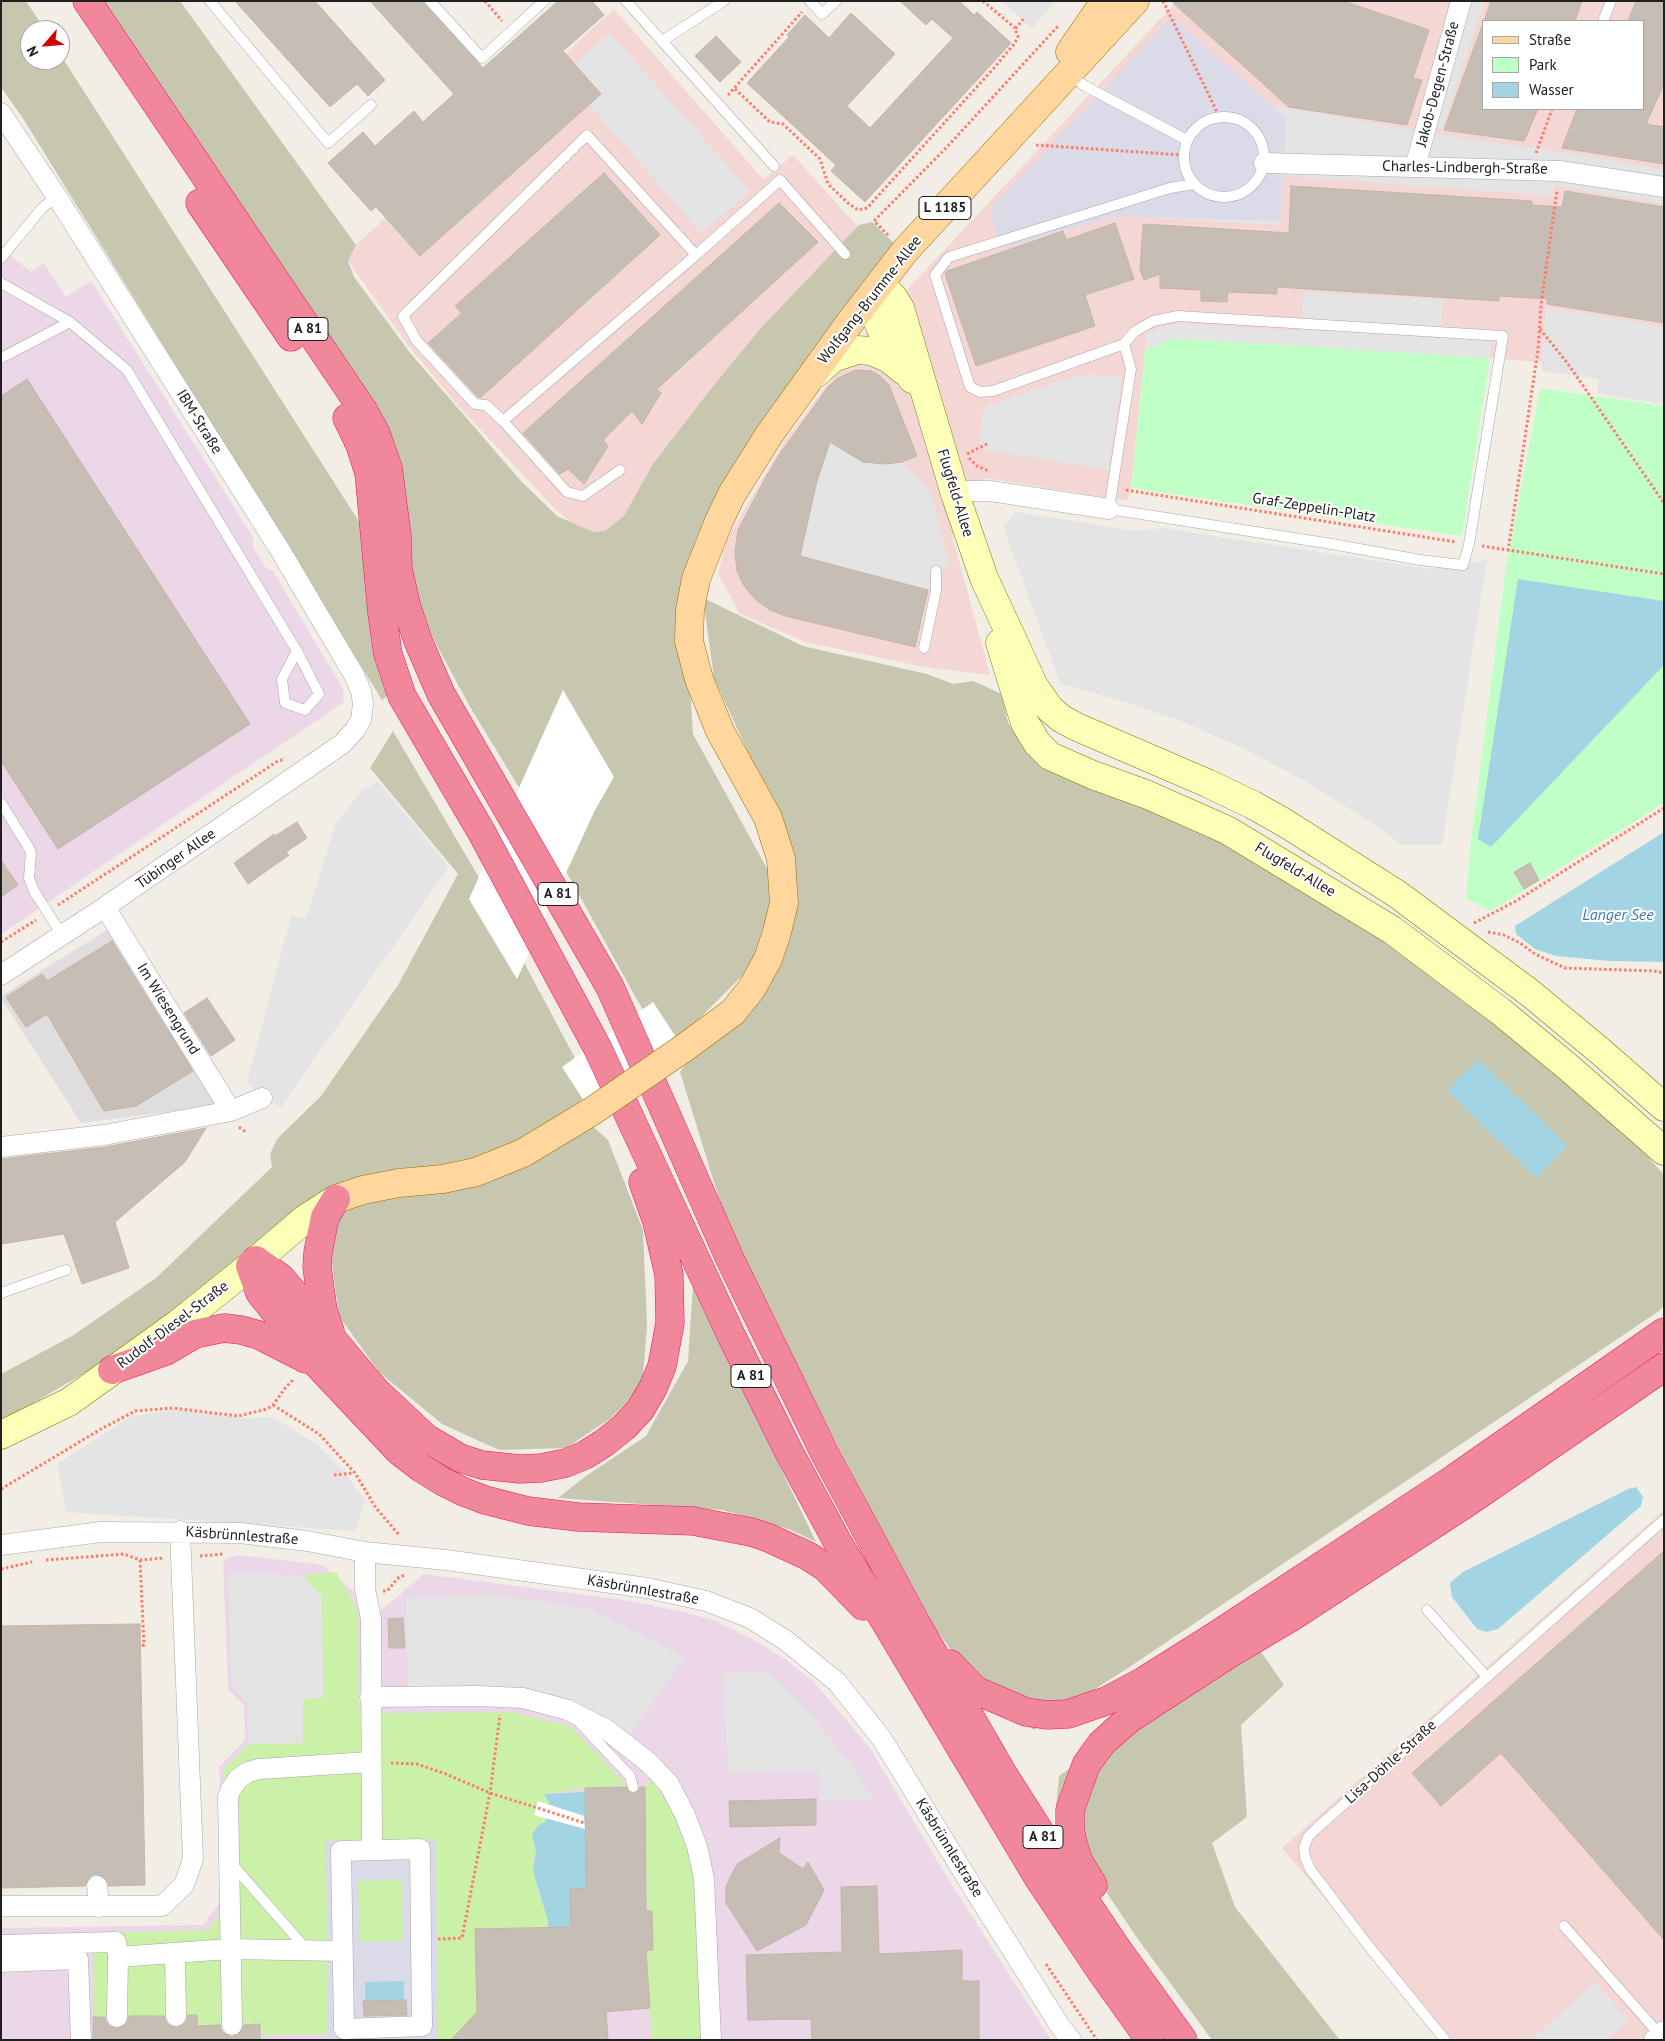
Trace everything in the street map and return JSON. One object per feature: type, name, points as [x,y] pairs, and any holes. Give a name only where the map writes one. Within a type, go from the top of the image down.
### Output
[{"type":"highway","name":"A 81","points":[[66,1],[252,282],[355,431],[368,473],[385,633],[390,661],[402,696],[482,833],[598,1050],[730,1335],[790,1454],[837,1541],[1039,1879],[1150,2040]]},
{"type":"highway","name":"A 81","points":[[87,1],[363,410],[376,434],[388,468],[397,536],[398,569],[406,605],[418,641],[442,694],[610,988],[728,1257],[824,1452],[917,1625],[1003,1774],[1056,1857],[1118,1950],[1185,2040]]},
{"type":"highway","points":[[253,1263],[281,1278],[376,1391],[426,1438],[460,1458],[482,1465],[520,1470],[541,1468],[566,1463],[604,1443],[624,1427],[640,1410],[653,1388],[662,1366],[670,1323],[669,1283],[663,1248],[648,1196],[619,1118],[600,1078],[598,1050]]},
{"type":"highway","points":[[333,1339],[323,1310],[318,1260],[320,1238],[325,1217],[336,1199]]},
{"type":"highway","points":[[253,1263],[256,1287],[279,1319],[308,1369]]},
{"type":"highway","points":[[112,1370],[166,1351],[195,1334],[224,1328],[259,1335],[308,1369],[399,1451],[421,1468],[464,1492],[506,1507],[553,1515],[693,1521],[733,1527],[769,1538],[808,1556],[832,1574],[870,1615],[926,1692]]},
{"type":"highway","points":[[917,1625],[975,1690],[1007,1705],[1026,1712],[1047,1715],[1068,1714],[1106,1700],[1142,1682],[1455,1478],[1664,1332]]},
{"type":"highway","points":[[1185,2040],[1079,1862],[1070,1830],[1070,1810],[1086,1765],[1101,1744],[1129,1719],[1229,1654],[1290,1618],[1471,1500],[1664,1367]]},
{"type":"highway","points":[[1471,1500],[1615,1417],[1664,1385]]},
{"type":"main road","points":[[1024,140],[1105,1]]},
{"type":"main road","name":"Wolfgang-Brumme-Allee","points":[[336,1199],[363,1190],[400,1183],[443,1179],[476,1172],[523,1153],[591,1112],[684,1048],[732,1012],[752,988],[768,958],[784,903],[781,859],[768,818],[720,731],[699,679],[689,641],[690,610],[696,578],[724,510],[769,435],[905,251],[1024,140],[1070,74],[1135,1]]},
{"type":"main road","name":"Flugfeld-Allee","points":[[930,408],[882,331],[874,292],[894,297],[900,308],[930,408],[955,494],[984,578],[1034,686],[1050,709],[1062,719],[1207,782],[1253,805],[1286,823],[1397,894],[1530,993],[1664,1106]]},
{"type":"main road","points":[[809,380],[832,358],[857,350],[871,351],[888,358],[909,374]]},
{"type":"main road","name":"Flugfeld-Allee","points":[[984,578],[993,618],[1020,713],[1037,743],[1050,756],[1093,775],[1148,795],[1227,830],[1392,930],[1513,1021],[1664,1151]]},
{"type":"main road","name":"Rudolf-Diesel-Straße","points":[[1,1435],[70,1402],[179,1323],[305,1219],[336,1199]]},
{"type":"street","name":"Jakob-Degen-Straße","points":[[1414,167],[1461,1]]},
{"type":"street","name":"IBM-Straße","points":[[1,113],[57,197],[280,550],[354,675],[361,692],[363,704],[361,720],[348,739]]},
{"type":"street","name":"Charles-Lindbergh-Straße","points":[[1264,163],[1560,171],[1664,187]]},
{"type":"street","points":[[955,494],[968,491],[990,491],[1109,509]]},
{"type":"street","name":"Tübinger Allee","points":[[1,975],[105,908],[348,739]]},
{"type":"street","name":"Im Wiesengrund","points":[[105,908],[231,1111]]},
{"type":"street","points":[[1,1148],[104,1135],[231,1111],[262,1098]]},
{"type":"street","points":[[1,1906],[162,1906],[184,1885],[192,1860],[180,1531]]},
{"type":"street","name":"Käsbrünnlestraße","points":[[1,1545],[101,1532],[180,1531],[240,1533],[307,1541],[364,1552],[446,1560],[647,1588],[706,1601],[750,1618],[785,1640],[837,1682],[882,1739],[1060,2026],[1071,2040]]},
{"type":"street","points":[[364,1552],[365,1589],[371,1619],[370,1762],[372,1850]]},
{"type":"street","points":[[370,1697],[523,1698],[568,1710],[607,1730],[648,1762],[668,1784],[685,1815],[698,1846],[704,1879],[711,2040]]},
{"type":"street","points":[[232,2025],[229,1949],[228,1797],[230,1789],[238,1779],[248,1772],[259,1768],[370,1762]]},
{"type":"street","points":[[420,1849],[422,2026],[344,2029],[341,1851],[372,1850],[420,1849]]},
{"type":"street","points":[[97,1886],[99,1907]]},
{"type":"street","points":[[1,1945],[116,1942],[118,1957],[117,2017]]},
{"type":"street","points":[[118,1957],[229,1949],[344,1951]]},
{"type":"street","points":[[175,1954],[176,2016]]},
{"type":"street","points":[[1,1962],[78,1960],[81,2040]]},
{"type":"lane","points":[[210,1],[328,143],[371,105]]},
{"type":"lane","points":[[430,1],[482,58],[544,1]]},
{"type":"lane","points":[[626,1],[774,166]]},
{"type":"lane","points":[[662,41],[724,1]]},
{"type":"lane","points":[[810,2],[822,14],[836,1]]},
{"type":"lane","points":[[1603,20],[1611,1]]},
{"type":"lane","points":[[1070,74],[1085,86],[1187,140]]},
{"type":"lane","points":[[1218,116],[1234,117],[1247,124],[1258,134],[1264,148],[1264,163],[1260,176],[1242,194],[1229,197],[1216,197],[1204,192],[1194,184],[1188,176],[1182,155],[1187,140],[1195,128],[1206,120],[1218,116]]},
{"type":"lane","points":[[620,470],[583,496],[567,492],[503,421],[486,406],[475,404],[416,340],[403,316],[586,135],[696,255]]},
{"type":"lane","points":[[503,421],[780,180],[845,254]]},
{"type":"lane","points":[[1124,344],[1131,369],[1109,509],[1332,544],[1420,560],[1463,565],[1469,544],[1502,336],[1178,316],[1153,321],[1134,332],[1124,344],[993,391],[980,392],[970,387],[935,275],[949,256],[1170,188],[1194,184]]},
{"type":"lane","points":[[1,258],[43,207],[57,197]]},
{"type":"lane","points":[[1,283],[70,322],[127,370],[297,651],[319,694],[305,710],[285,703],[282,679],[297,651]]},
{"type":"lane","points":[[1,358],[70,322]]},
{"type":"lane","points":[[924,648],[936,590],[936,570]]},
{"type":"lane","points":[[1,803],[31,853],[30,878],[34,891],[46,913],[62,935]]},
{"type":"lane","points":[[1,1293],[66,1270]]},
{"type":"lane","name":"Lisa-Döhle-Straße","points":[[1445,2040],[1367,1944],[1310,1869],[1305,1857],[1304,1848],[1308,1838],[1664,1520]]},
{"type":"lane","points":[[1427,1610],[1487,1677]]},
{"type":"lane","points":[[568,1710],[630,1776],[633,1787]]},
{"type":"lane","points":[[229,1861],[308,1951]]},
{"type":"lane","points":[[1564,1926],[1659,2035]]},
{"type":"path","points":[[485,1],[511,31]]},
{"type":"path","points":[[735,89],[770,122],[783,124],[820,159],[828,184],[849,204],[858,210],[867,208],[1015,43],[1018,36],[1015,29],[983,1]]},
{"type":"path","points":[[1163,1],[1218,116]]},
{"type":"path","points":[[719,104],[735,89],[744,75],[810,2]]},
{"type":"path","points":[[1015,29],[1025,17]]},
{"type":"path","points":[[874,221],[947,147],[1061,22]]},
{"type":"path","points":[[1529,170],[1552,110]]},
{"type":"path","points":[[1024,140],[1182,155]]},
{"type":"path","points":[[1508,550],[1538,350],[1541,305],[1560,171]]},
{"type":"path","points":[[1539,329],[1568,364],[1664,503]]},
{"type":"path","points":[[988,444],[966,454],[977,466],[985,470],[995,471]]},
{"type":"path","name":"Graf-Zeppelin-Platz","points":[[1113,488],[1664,574]]},
{"type":"path","points":[[1,942],[278,761],[293,756]]},
{"type":"path","points":[[1472,924],[1516,901],[1664,808]]},
{"type":"path","points":[[1485,932],[1504,935],[1520,943],[1535,954],[1565,968],[1664,973]]},
{"type":"path","points":[[1,1488],[135,1411],[172,1408],[238,1416],[267,1409],[274,1405],[286,1388],[308,1369]]},
{"type":"path","points":[[274,1405],[318,1434],[355,1472],[376,1508],[401,1536]]},
{"type":"path","points":[[334,1476],[355,1472]]},
{"type":"path","points":[[46,1560],[124,1554],[140,1560],[232,1553]]},
{"type":"path","points":[[365,1589],[387,1591],[398,1578],[406,1575],[408,1557]]},
{"type":"path","points":[[140,1560],[144,1645],[140,1646]]},
{"type":"path","points":[[1,1569],[36,1561]]},
{"type":"path","points":[[438,1939],[462,1938],[490,1793],[502,1697]]},
{"type":"path","points":[[370,1762],[417,1764],[490,1793],[585,1823]]},
{"type":"path","points":[[1042,1958],[1097,2040]]},
{"type":"shaded area","points":[[1,1],[26,1],[38,20],[20,20],[20,70],[70,70],[367,534],[394,691],[382,700],[24,120],[1,87]]},
{"type":"shaded area","points":[[99,1],[180,1],[356,245],[348,261],[354,277],[411,354],[521,481],[557,516],[593,532],[605,531],[624,516],[653,464],[710,390],[761,328],[859,225],[872,222],[901,250],[721,508],[687,640],[693,734],[769,872],[771,916],[753,965],[687,1031],[665,1047],[526,799],[470,707],[413,601],[406,522],[395,445]]},
{"type":"shaded area","points":[[1002,1],[1055,1],[1032,29]]},
{"type":"shaded area","points":[[1177,1],[1664,1],[1664,381],[1541,362],[1176,338],[1145,349],[1131,488],[1128,501],[985,478],[952,535],[990,675],[924,667],[805,642],[739,613],[718,573],[727,539],[784,442],[862,338]]},
{"type":"shaded area","points":[[1471,1],[1485,1],[1442,129],[1430,126]]},
{"type":"shaded area","points":[[614,9],[763,179],[793,155],[857,226],[795,302],[640,524],[594,542],[557,511],[462,410],[410,348],[348,261],[356,245]]},
{"type":"shaded area","points":[[1172,17],[1286,118],[1280,221],[1116,216],[1001,248],[990,210]]},
{"type":"shaded area","points":[[610,33],[750,191],[702,234],[589,105],[601,94],[575,64]]},
{"type":"shaded area","points":[[1220,96],[1435,134],[1568,153],[1664,170],[1664,204],[1555,186],[1553,196],[1283,176],[1279,225],[1124,216]]},
{"type":"shaded area","points":[[1,248],[31,272],[44,263],[66,297],[91,281],[253,537],[253,547],[266,568],[273,571],[343,689],[344,702],[1,934]]},
{"type":"shaded area","points":[[1303,292],[1443,299],[1441,333],[1492,336],[1490,358],[1176,338],[1145,349],[1147,333],[1177,323],[1301,331]]},
{"type":"shaded area","points":[[1546,307],[1664,327],[1664,404],[1598,394],[1598,379],[1541,371]]},
{"type":"shaded area","points":[[1095,374],[1122,378],[1108,470],[979,449],[983,408],[1080,375]]},
{"type":"shaded area","points":[[830,442],[863,462],[885,464],[902,462],[930,490],[949,560],[928,590],[800,556],[817,481]]},
{"type":"shaded area","points":[[1016,512],[1136,531],[1162,528],[1430,569],[1487,560],[1442,845],[1401,845],[1383,830],[1305,781],[1244,749],[1186,723],[1128,703],[1060,683],[1003,527]]},
{"type":"shaded area","points":[[703,598],[803,646],[927,674],[953,684],[973,681],[1002,694],[1008,723],[1026,745],[1183,818],[1384,936],[1619,1123],[1664,1175],[1664,1306],[1034,1730],[1012,1717],[977,1685],[935,1628],[734,1247],[680,1072],[685,1065],[734,1028],[767,990],[791,917],[790,844],[714,678]]},
{"type":"shaded area","points":[[393,731],[478,876],[593,1092],[540,1130],[494,1156],[389,1176],[316,1195],[258,1245],[110,1358],[1,1422],[1,1374],[72,1336],[156,1278],[272,1167],[270,1154],[277,1139],[321,1096],[398,985],[458,874],[370,768]]},
{"type":"shaded area","points":[[378,781],[449,867],[281,1107],[262,1098],[247,1082],[291,916],[306,919],[335,825],[361,791]]},
{"type":"shaded area","points":[[120,922],[235,1103],[81,1123],[1,998],[1,996]]},
{"type":"shaded area","points":[[590,1124],[608,1140],[643,1230],[647,1326],[642,1387],[611,1418],[566,1448],[499,1450],[442,1424],[379,1372],[339,1316],[331,1255],[341,1212]]},
{"type":"shaded area","points":[[693,1284],[816,1542],[791,1530],[723,1510],[558,1498],[586,1476],[646,1436],[688,1361]]},
{"type":"shaded area","points":[[181,1409],[245,1418],[273,1417],[316,1444],[342,1469],[365,1501],[356,1531],[66,1512],[57,1464],[132,1416]]},
{"type":"shaded area","points":[[1664,1510],[1664,2040],[1445,2040],[1282,1848]]},
{"type":"shaded area","points":[[239,1555],[323,1565],[354,1592],[371,1619],[424,1574],[631,1601],[716,1621],[754,1640],[785,1659],[813,1681],[870,1748],[945,1874],[1051,2040],[1,2040],[1,1928],[203,1925],[225,1895],[219,1767],[245,1740],[244,1705],[228,1689],[223,1563],[227,1558]]},
{"type":"shaded area","points":[[228,1574],[302,1575],[322,1596],[323,1698],[303,1699],[303,1743],[249,1744],[249,1704],[232,1688]]},
{"type":"shaded area","points":[[497,1595],[588,1608],[685,1657],[630,1734],[559,1697],[502,1688],[408,1689],[406,1598]]},
{"type":"shaded area","points":[[1253,1640],[1284,1685],[1241,1725],[1247,1817],[1212,1843],[1235,1907],[1340,2040],[1212,2040],[1135,1935],[1072,1841],[1056,1806],[1059,1776],[1160,1703]]},
{"type":"shaded area","points":[[767,1671],[801,1703],[850,1763],[874,1800],[820,1801],[818,1770],[728,1773],[723,1673]]},
{"type":"shaded area","points":[[436,1839],[438,2040],[328,2040],[326,1840]],"holes":[[[402,1879],[403,1941],[360,1942],[358,1881]]]},
{"type":"shaded area","points":[[1595,1982],[1629,2020],[1606,2040],[1535,2040],[1533,2038]]},
{"type":"green space","points":[[1176,338],[1490,358],[1462,536],[1131,488],[1145,349]]},
{"type":"green space","points":[[1540,388],[1664,406],[1664,803],[1491,911],[1466,899],[1470,847],[1506,567]]},
{"type":"green space","points":[[336,1572],[358,1611],[359,1713],[511,1712],[570,1726],[627,1785],[585,1788],[544,1794],[549,1802],[546,1821],[539,1825],[533,1843],[536,1851],[533,1860],[538,1891],[548,1921],[548,1941],[451,2040],[328,2040],[328,2034],[263,2035],[260,2024],[197,2026],[196,2015],[93,2017],[93,1933],[208,1930],[226,1907],[223,1770],[249,1744],[303,1743],[303,1698],[323,1698],[322,1596],[302,1575]]},
{"type":"green space","points":[[651,1779],[678,1820],[695,1866],[703,2040],[652,2040],[646,1950],[653,1950],[652,1911],[647,1911],[645,1787]]},
{"type":"water","points":[[1518,579],[1664,601],[1664,665],[1491,847],[1478,839]]},
{"type":"water","name":"Langer See","points":[[1664,832],[1664,962],[1610,961],[1556,956],[1535,949],[1516,934],[1515,926]]},
{"type":"water","points":[[1478,1059],[1567,1146],[1536,1178],[1447,1090]]},
{"type":"water","points":[[1636,1487],[1643,1497],[1641,1506],[1498,1629],[1486,1632],[1477,1629],[1452,1597],[1450,1583],[1463,1572],[1628,1489]]},
{"type":"water","points":[[585,1792],[588,1966],[548,1941],[548,1921],[533,1871],[536,1851],[532,1834],[539,1825],[546,1821],[549,1802],[544,1794]]},
{"type":"water","points":[[404,1981],[404,2000],[365,2001],[365,1982]]},
{"type":"pier","points":[[563,690],[614,777],[595,810],[517,979],[469,899]]},
{"type":"pier","points":[[653,1002],[689,1057],[597,1121],[562,1067]]},
{"type":"pier","points":[[538,1801],[584,1816],[585,1829],[534,1815]]},
{"type":"building","points":[[235,1],[315,1],[385,80],[368,96],[357,84],[330,107]]},
{"type":"building","points":[[370,1],[422,1],[483,68],[558,1],[592,1],[604,15],[563,51],[601,94],[420,256],[376,207],[371,211],[328,163],[363,132],[375,146],[414,111],[423,122],[454,94]]},
{"type":"building","points":[[900,1],[959,1],[974,15],[977,12],[1011,43],[865,202],[831,171],[836,165],[747,83],[789,37],[787,35],[805,15],[829,38],[851,13],[895,54],[847,106],[870,128],[953,38],[932,19],[926,25]]},
{"type":"building","points":[[1171,1],[1343,1],[1429,30],[1413,78],[1422,80],[1407,125],[1289,107]]},
{"type":"building","points":[[1491,1],[1582,1],[1575,20],[1484,20]]},
{"type":"building","points":[[1636,1],[1664,1],[1664,84],[1646,124],[1664,127],[1664,164],[1562,148],[1577,110],[1645,110],[1645,20],[1628,20]]},
{"type":"building","points":[[1482,26],[1482,110],[1538,110],[1524,141],[1444,130]]},
{"type":"building","points":[[716,36],[741,62],[720,82],[695,56]]},
{"type":"building","points":[[604,173],[660,235],[480,398],[478,397],[428,343],[462,313],[455,306]]},
{"type":"building","points":[[1291,186],[1532,201],[1532,205],[1562,207],[1565,191],[1664,207],[1664,323],[1547,304],[1547,299],[1499,296],[1499,301],[1277,287],[1277,294],[1228,292],[1227,302],[1201,301],[1201,290],[1160,288],[1160,274],[1144,280],[1140,270],[1143,224],[1289,233]]},
{"type":"building","points":[[779,203],[818,242],[657,389],[661,393],[642,424],[632,411],[603,440],[608,446],[584,484],[568,469],[560,474],[523,433]]},
{"type":"building","points":[[1115,223],[1134,279],[1085,295],[1095,326],[976,366],[945,274],[947,271],[1063,231],[1066,240]]},
{"type":"building","points":[[856,370],[871,371],[879,375],[889,385],[917,456],[902,462],[885,464],[863,462],[830,442],[817,481],[800,556],[928,590],[915,647],[785,616],[770,610],[756,600],[744,586],[737,571],[735,552],[738,530],[779,455],[828,387],[838,378]]},
{"type":"building","points":[[27,379],[250,724],[58,849],[1,761],[1,396]]},
{"type":"building","points":[[297,822],[307,838],[286,852],[289,855],[248,884],[234,863],[274,834],[275,836]]},
{"type":"building","points":[[1,860],[18,885],[1,897]]},
{"type":"building","points":[[1530,863],[1539,880],[1524,889],[1514,872]]},
{"type":"building","points":[[112,941],[193,1071],[136,1106],[104,1111],[47,1014],[26,1027],[6,997],[42,974],[47,981]]},
{"type":"building","points":[[207,998],[235,1040],[211,1056],[184,1013]]},
{"type":"building","points":[[206,1128],[185,1162],[115,1222],[129,1268],[82,1284],[64,1234],[1,1244],[1,1159],[105,1147]]},
{"type":"building","points":[[1664,1551],[1664,1940],[1501,1753],[1441,1806],[1412,1773]]},
{"type":"building","points":[[403,1618],[405,1648],[389,1648],[388,1619]]},
{"type":"building","points":[[140,1624],[145,1885],[109,1886],[106,1879],[96,1874],[90,1877],[85,1886],[1,1888],[1,1626]]},
{"type":"building","points":[[626,1787],[629,1792],[634,1794],[640,1787],[645,1787],[646,1911],[652,1911],[653,1950],[646,1950],[650,2008],[606,2012],[608,2040],[451,2040],[477,2012],[475,1929],[571,1927],[570,1889],[586,1888],[585,1788]]},
{"type":"building","points":[[816,1799],[816,1825],[730,1827],[729,1801]]},
{"type":"building","points":[[780,1838],[779,1853],[803,1869],[808,1862],[824,1890],[806,1925],[757,1951],[726,1903],[726,1886],[737,1864]]},
{"type":"building","points":[[877,1886],[879,1954],[962,1950],[962,1981],[979,1981],[979,2040],[812,2040],[811,2019],[748,2020],[746,1955],[842,1952],[841,1887]]},
{"type":"building","points":[[406,2000],[407,2015],[364,2016],[363,2001]]},
{"type":"building","points":[[188,2015],[197,2015],[197,2026],[220,2025],[222,2032],[232,2037],[238,2035],[244,2025],[260,2024],[260,2040],[93,2040],[93,2017],[105,2017],[106,2022],[111,2027],[117,2029],[127,2023],[129,2016],[164,2016],[170,2026],[177,2028],[186,2022]]}]
